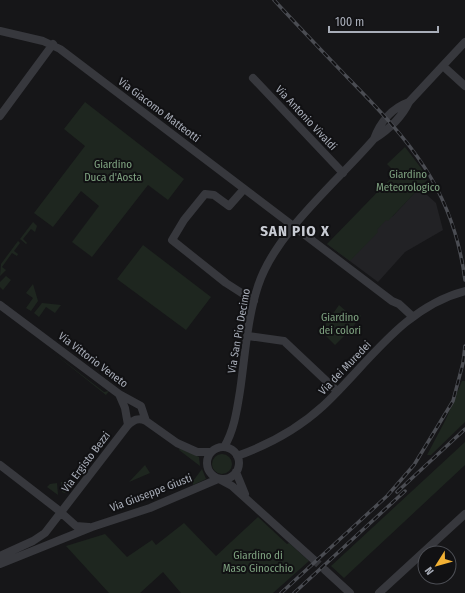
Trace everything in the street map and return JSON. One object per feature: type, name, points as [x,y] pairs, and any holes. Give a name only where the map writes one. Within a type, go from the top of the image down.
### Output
[{"type":"street","name":"Via Giacomo Matteotti","points":[[0,31],[53,44],[392,301],[400,304],[412,316]]},
{"type":"street","name":"Via San Pio Decimo","points":[[224,447],[238,406],[254,301],[267,264],[278,246],[294,226],[374,139],[384,133],[405,111],[409,102],[465,42]]},
{"type":"street","points":[[0,116],[53,44]]},
{"type":"street","points":[[443,66],[465,86]]},
{"type":"street","name":"Via Antonio Vivaldi","points":[[253,78],[343,173]]},
{"type":"street","points":[[244,189],[229,206],[214,195],[205,194],[172,239],[174,243],[230,286],[254,301]]},
{"type":"street","name":"Via dei Muredei","points":[[237,456],[282,436],[324,405],[412,316],[435,302],[465,291]]},
{"type":"street","name":"Via Vittorio Veneto","points":[[0,305],[119,394],[141,406],[146,420],[187,449],[201,453],[211,452]]},
{"type":"street","points":[[248,336],[284,341],[337,391]]},
{"type":"street","points":[[119,394],[125,408],[128,425],[136,419],[142,418],[146,420]]},
{"type":"street","name":"Via Ergisto Bezzi","points":[[62,512],[128,425]]},
{"type":"street","points":[[219,479],[227,478],[236,472],[239,464],[237,456],[233,451],[224,447],[211,452],[207,459],[207,468],[212,475],[219,479],[232,486],[314,559]]},
{"type":"street","name":"Via Giuseppe Giusti","points":[[0,465],[62,512],[76,526],[92,527]]},
{"type":"street","points":[[236,472],[247,499]]},
{"type":"street","name":"Via Giuseppe Giusti","points":[[0,564],[92,527],[150,508],[219,479]]},
{"type":"street","points":[[0,556],[38,538],[45,533],[62,512]]},
{"type":"street","points":[[380,593],[465,514]]},
{"type":"street","points":[[326,571],[350,593]]},
{"type":"shaded area","points":[[419,188],[436,203],[443,230],[405,252],[378,282],[327,244],[393,216]]},
{"type":"green space","name":"Giardino Duca d'Aosta","points":[[85,102],[184,179],[168,200],[148,185],[92,257],[72,242],[99,206],[81,191],[53,227],[34,213],[85,146],[64,129]]},
{"type":"green space","name":"Giardino Meteorologico","points":[[405,147],[421,168],[427,180],[388,221],[386,220],[377,230],[378,232],[350,261],[327,244],[396,173],[387,164]]},
{"type":"green space","points":[[33,222],[37,226],[35,232],[31,229],[23,239],[27,243],[26,244],[20,239]]},
{"type":"green space","points":[[18,241],[20,243],[14,251],[18,254],[17,256],[12,253],[2,267],[6,270],[0,276],[1,264]]},
{"type":"green space","points":[[143,245],[211,297],[186,330],[117,279]]},
{"type":"green space","points":[[6,276],[11,280],[3,290],[0,287],[0,282]]},
{"type":"green space","points":[[33,284],[38,301],[31,311],[26,308],[33,298],[26,293]]},
{"type":"green space","points":[[42,303],[61,305],[55,313],[46,307],[39,317],[34,313]]},
{"type":"green space","name":"Giardino dei colori","points":[[339,305],[354,318],[359,314],[361,316],[352,328],[335,345],[325,335],[323,328]]},
{"type":"green space","points":[[52,352],[104,392],[109,391],[106,395]]},
{"type":"green space","points":[[462,381],[465,381],[465,422],[431,455],[427,455],[446,419]]},
{"type":"green space","points":[[465,442],[465,465],[344,578],[331,566]]},
{"type":"green space","points":[[180,448],[199,457],[200,466],[179,450]]},
{"type":"green space","points":[[218,454],[226,454],[232,460],[232,468],[226,474],[218,474],[212,468],[212,460]]},
{"type":"green space","points":[[145,465],[150,473],[129,482]]},
{"type":"green space","points":[[202,469],[206,479],[193,485],[193,481]]},
{"type":"green space","points":[[69,481],[73,484],[65,493],[62,492],[61,482]]},
{"type":"green space","points":[[57,483],[58,495],[47,487],[50,484]]},
{"type":"green space","name":"Giardino di Maso Ginocchio","points":[[258,517],[287,544],[289,543],[309,561],[273,593],[181,593],[163,572],[140,593],[109,593],[66,546],[105,534],[127,557],[152,540],[156,545],[184,523],[216,556]]},
{"type":"tunnel","points":[[313,559],[326,571]]},
{"type":"railway","points":[[274,0],[390,122],[425,168],[439,192],[450,218],[459,247],[465,280]]},
{"type":"railway","points":[[281,593],[387,496],[414,465],[453,401],[463,363],[465,346]]},
{"type":"railway","points":[[397,492],[465,429]]},
{"type":"railway","points":[[294,593],[405,491]]},
{"type":"district","name":"SAN PIO X","points":[[295,231]]}]
